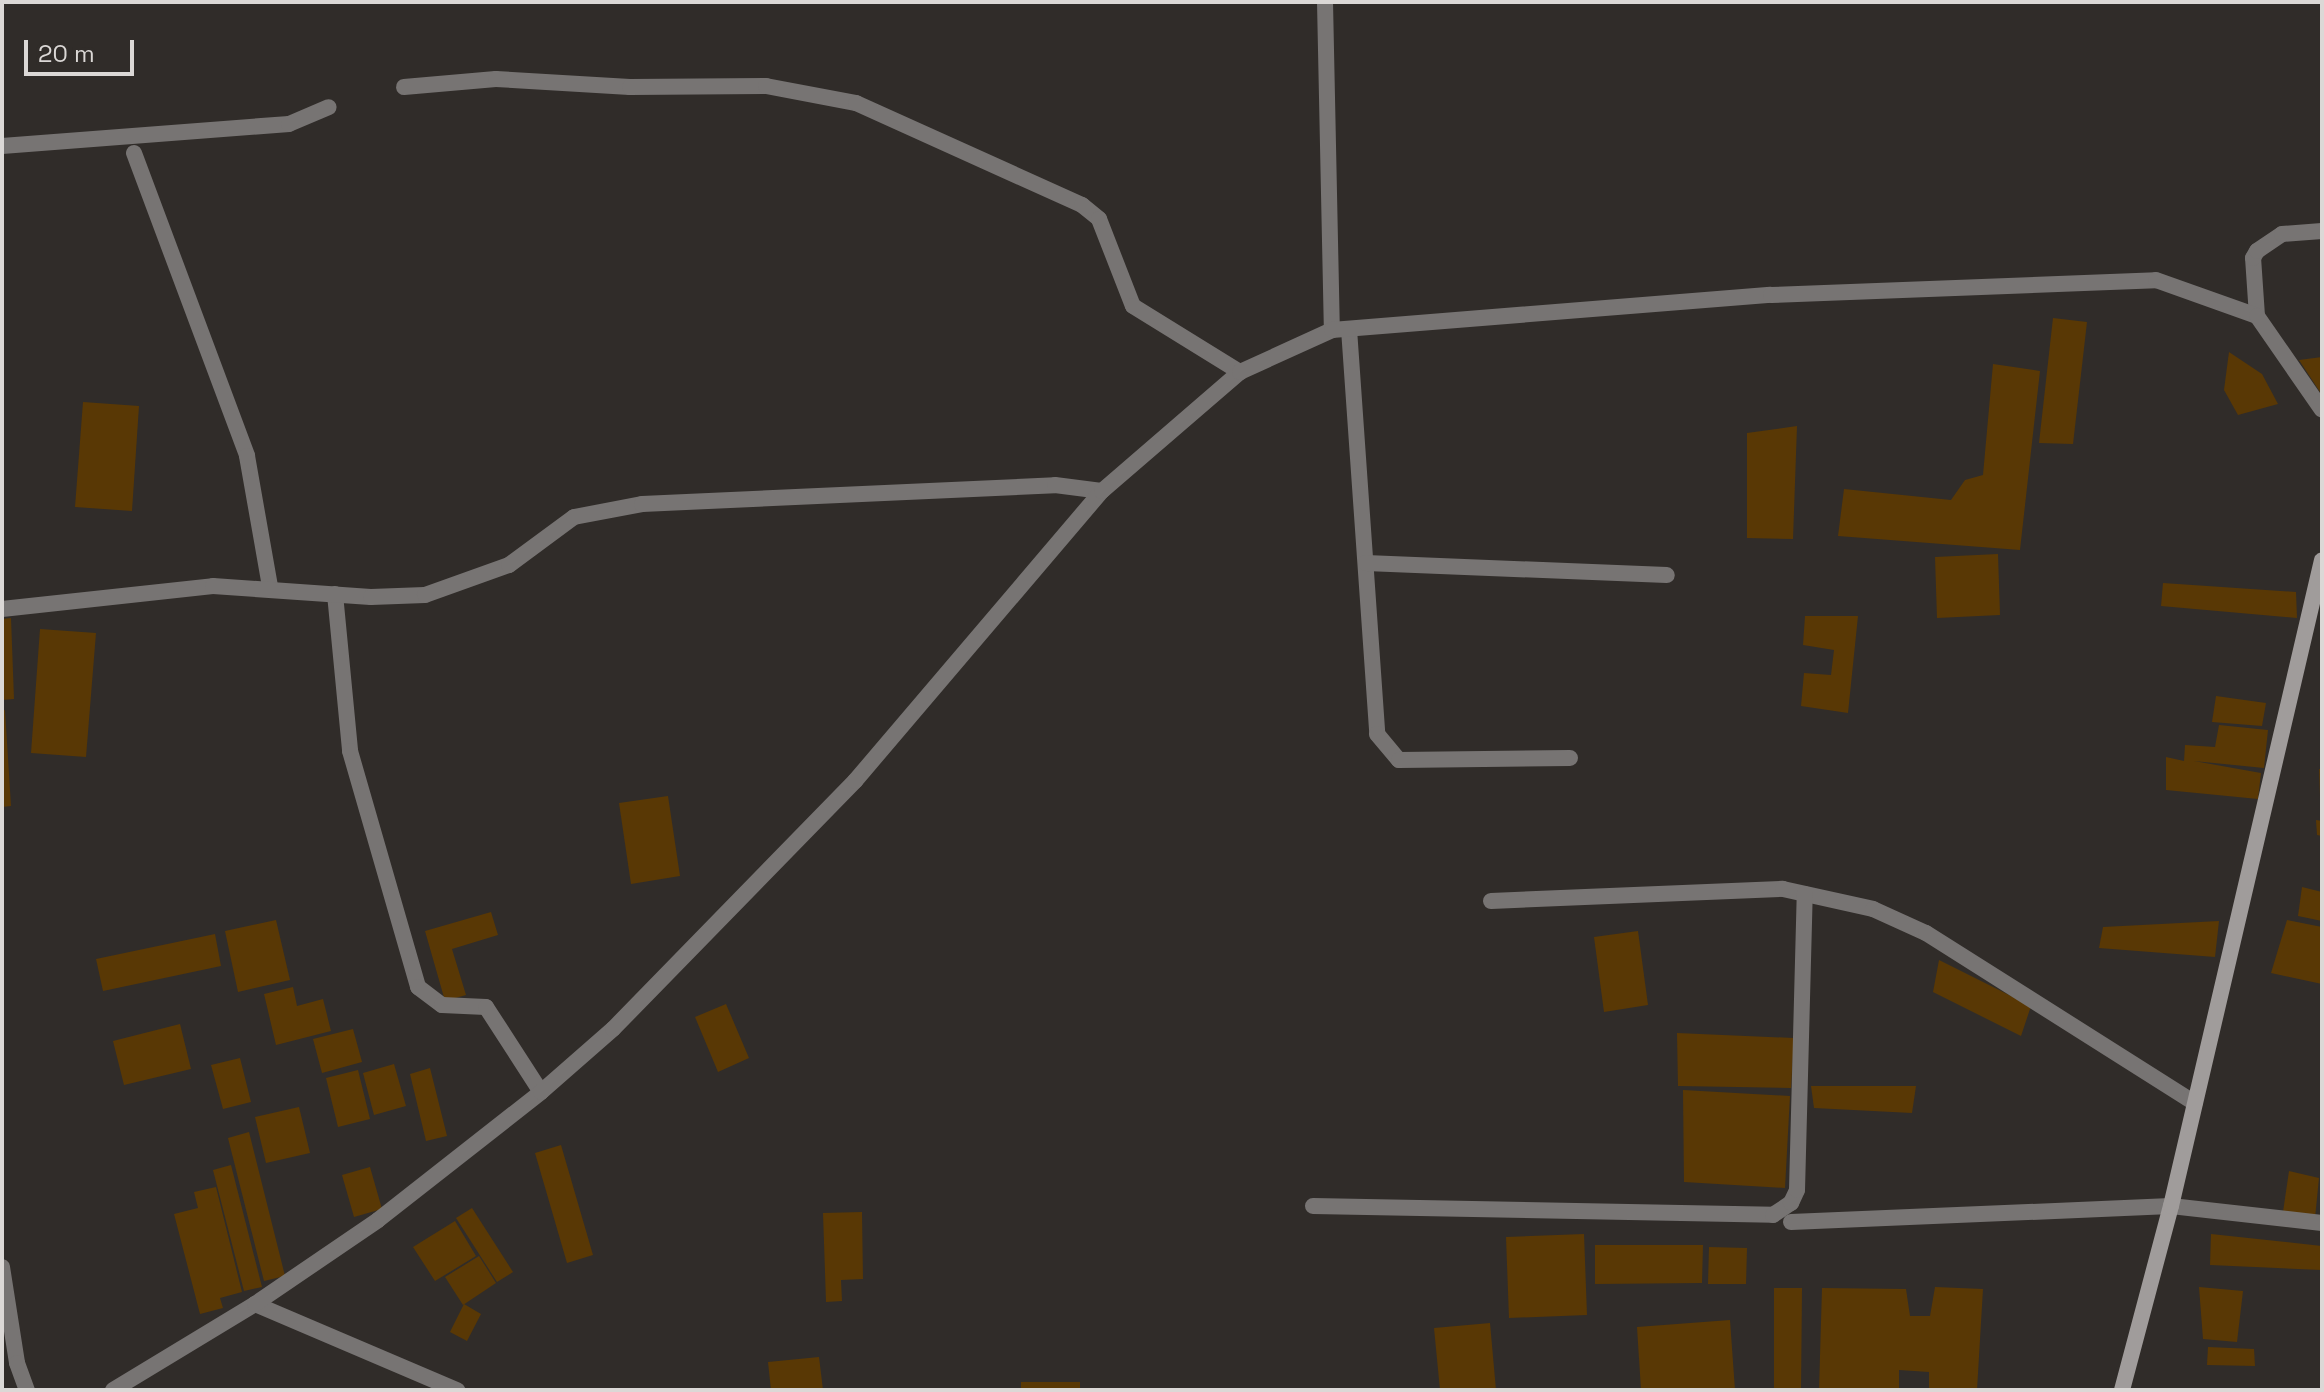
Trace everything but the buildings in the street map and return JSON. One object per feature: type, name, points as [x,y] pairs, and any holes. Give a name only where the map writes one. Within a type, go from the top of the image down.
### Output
[{"type":"main road","points":[[2122,1390],[2171,1206],[2322,560]]},
{"type":"street","points":[[1325,2],[1341,330],[1366,563],[1377,734],[1387,752],[1399,760],[1570,758]]},
{"type":"street","points":[[404,87],[496,79],[630,87],[766,86],[856,103],[1082,205],[1099,219],[1133,306],[1240,372]]},
{"type":"street","points":[[2,146],[289,124],[329,107]]},
{"type":"street","points":[[134,153],[247,456],[270,586]]},
{"type":"street","points":[[2322,231],[2282,234],[2257,251],[2253,258],[2257,316],[2322,410]]},
{"type":"street","points":[[113,1390],[255,1304],[378,1220],[541,1092],[613,1029],[855,781],[1102,491],[1240,372],[1341,330],[1771,295],[2156,280],[2257,316]]},
{"type":"street","points":[[2,609],[213,586],[270,586],[335,594],[425,595],[472,582],[509,565],[574,517],[642,504],[1055,485],[1102,491]]},
{"type":"street","points":[[1366,563],[1667,575]]},
{"type":"street","points":[[335,594],[350,751],[418,987],[442,1005],[486,1007],[541,1092]]},
{"type":"street","points":[[1491,901],[1783,889],[1873,909],[1926,933],[2195,1103]]},
{"type":"street","points":[[1313,1206],[1773,1215],[1791,1203],[1797,1190],[1805,894]]},
{"type":"street","points":[[1791,1222],[2171,1206],[2322,1223]]},
{"type":"street","points":[[2,1267],[17,1363],[27,1390]]},
{"type":"street","points":[[255,1304],[457,1390]]}]
